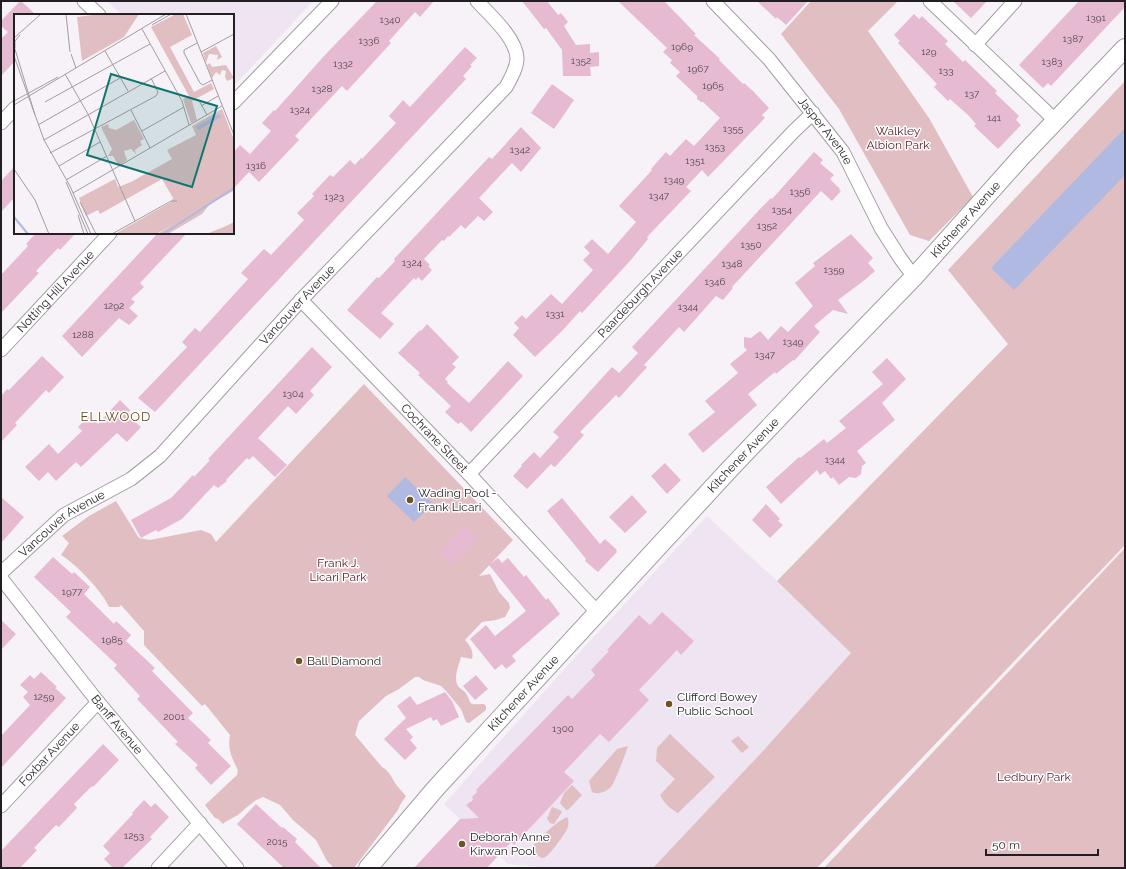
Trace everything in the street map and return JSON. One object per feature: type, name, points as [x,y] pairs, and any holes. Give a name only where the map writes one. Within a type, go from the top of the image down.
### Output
[{"type":"street","points":[[84,1],[98,14]]},
{"type":"street","points":[[234,102],[332,1]]},
{"type":"street","name":"Vancouver Avenue","points":[[1,573],[64,515],[131,479],[160,456],[301,300],[506,87],[514,73],[517,59],[513,44],[477,1]]},
{"type":"street","name":"Jasper Avenue","points":[[713,1],[769,59],[843,152],[881,228],[914,277]]},
{"type":"street","points":[[930,1],[1056,121]]},
{"type":"street","points":[[975,45],[1015,1]]},
{"type":"street","name":"Kitchener Avenue","points":[[368,868],[436,788],[802,393],[914,277],[1056,121],[1125,48]]},
{"type":"street","points":[[1,123],[14,109]]},
{"type":"street","name":"Paardeburgh Avenue","points":[[469,474],[794,131],[813,113]]},
{"type":"street","name":"Notting Hill Avenue","points":[[1,350],[109,234]]},
{"type":"street","name":"Cochrane Street","points":[[301,300],[469,474],[598,613]]},
{"type":"street","name":"Banff Avenue","points":[[1,578],[98,702],[237,868]]},
{"type":"street","name":"Foxbar Avenue","points":[[1,806],[98,702]]},
{"type":"street","points":[[158,868],[200,823]]},
{"type":"shaded area","points":[[107,1],[313,1],[234,86],[234,14],[121,14]]},
{"type":"shaded area","name":"Clifford Bowey Public School","points":[[707,516],[852,653],[653,868],[549,868],[508,864],[444,804],[577,655]]},
{"type":"green space","name":"Walkley Albion Park","points":[[811,1],[898,1],[868,31],[929,118],[973,197],[929,241],[910,235],[839,109],[781,34]]},
{"type":"green space","points":[[1125,81],[1125,545],[817,868],[653,868],[761,753],[851,653],[777,581],[1008,344],[948,270]]},
{"type":"green space","name":"Frank J. Licari Park","points":[[364,384],[513,540],[479,576],[490,574],[499,592],[509,603],[510,608],[505,617],[482,622],[465,640],[472,651],[472,659],[461,657],[457,672],[457,683],[465,692],[472,704],[484,704],[486,706],[486,710],[469,723],[466,722],[461,709],[441,686],[423,680],[419,677],[415,677],[399,689],[386,696],[359,721],[355,735],[388,772],[406,796],[398,810],[354,868],[334,868],[327,861],[316,840],[293,820],[280,805],[263,797],[253,802],[239,814],[223,824],[215,818],[205,805],[237,775],[238,770],[231,753],[229,744],[230,735],[205,704],[202,706],[144,645],[144,631],[121,605],[119,607],[109,607],[88,578],[74,564],[61,555],[69,543],[62,536],[89,516],[116,501],[139,538],[150,540],[201,530],[211,534],[216,542]]},
{"type":"green space","name":"Ledbury Park","points":[[1125,548],[1125,868],[824,868]]},
{"type":"green space","points":[[670,734],[715,777],[678,813],[668,806],[660,795],[675,779],[656,761],[657,748]]},
{"type":"green space","points":[[738,736],[749,747],[742,753],[731,741]]},
{"type":"green space","points":[[628,746],[612,786],[601,793],[592,792],[589,781],[617,749]]},
{"type":"green space","points":[[572,785],[582,795],[568,810],[566,810],[560,803],[564,793]]},
{"type":"green space","points":[[552,807],[562,812],[554,824],[550,823],[547,819]]},
{"type":"green space","points":[[567,817],[567,829],[549,854],[542,858],[532,851],[532,847],[552,827]]},
{"type":"water","points":[[1125,128],[1125,175],[1014,290],[991,268]]},
{"type":"water","name":"Wading Pool - Frank Licari","points":[[405,477],[433,504],[414,522],[387,496]]},
{"type":"building","points":[[20,1],[35,14],[14,14],[14,62],[1,76],[1,39],[8,32],[1,26],[1,21]]},
{"type":"building","points":[[377,1],[434,1],[420,17],[415,12],[389,41],[391,43],[347,91],[342,86],[295,136],[299,140],[259,182],[249,172],[234,188],[234,152],[240,145],[250,154],[271,131],[262,123],[274,110],[275,111],[324,56]]},
{"type":"building","points":[[522,1],[547,1],[558,15],[561,13],[568,22],[564,26],[576,45],[590,44],[590,53],[599,52],[599,66],[590,67],[591,76],[563,76],[562,50],[546,28],[544,29]]},
{"type":"building","points":[[618,1],[664,1],[696,34],[694,35],[769,108],[762,115],[765,118],[708,177],[702,170],[686,187],[691,191],[647,237],[648,239],[630,261],[582,313],[580,311],[535,357],[513,335],[519,328],[514,323],[522,315],[526,319],[551,294],[562,304],[593,270],[583,260],[590,253],[584,247],[592,239],[608,254],[636,222],[619,206],[652,170],[651,169],[666,152],[670,156],[686,139],[694,146],[720,118],[703,102],[697,99],[697,96],[676,76],[680,72],[670,63],[672,60],[663,52],[667,48]]},
{"type":"building","points":[[757,1],[808,1],[786,25],[777,17],[776,19]]},
{"type":"building","points":[[953,1],[987,1],[971,18]]},
{"type":"building","points":[[1079,1],[1125,1],[1125,7],[1051,86],[1048,83],[1043,88],[1019,65]]},
{"type":"building","points":[[914,14],[919,19],[922,16],[948,41],[945,44],[963,62],[965,60],[997,91],[995,93],[1019,116],[1016,120],[1021,125],[998,149],[974,126],[976,124],[968,115],[950,99],[948,101],[934,87],[937,84],[898,43],[900,41],[894,35]]},
{"type":"building","points":[[465,47],[477,58],[470,65],[472,66],[463,76],[466,79],[155,412],[138,398],[187,347],[182,342],[195,328],[200,332],[248,279],[241,273],[264,249],[271,255],[304,220],[297,213],[314,196],[312,194],[330,175],[333,177],[350,160],[355,165],[361,158],[362,159],[396,123],[389,116],[403,100],[410,107]]},
{"type":"building","points":[[552,84],[574,100],[554,129],[531,113]]},
{"type":"building","points":[[521,127],[541,148],[521,172],[512,163],[479,198],[493,212],[484,221],[478,216],[465,229],[461,225],[444,241],[442,240],[424,259],[430,265],[428,266],[432,270],[422,281],[418,277],[416,280],[414,278],[381,313],[394,324],[380,339],[347,310],[377,277],[379,278],[395,261],[394,259],[489,157],[492,159]]},
{"type":"building","points":[[814,152],[823,160],[820,163],[834,175],[830,179],[841,191],[832,201],[821,191],[732,287],[733,288],[723,300],[716,296],[684,332],[679,327],[644,365],[647,367],[619,398],[616,395],[580,432],[584,435],[556,466],[554,467],[551,464],[527,489],[513,476],[522,466],[521,465],[534,452],[540,458],[559,437],[553,432],[612,367],[619,373],[638,353],[632,347],[761,208],[771,198],[772,199]]},
{"type":"building","points":[[14,167],[14,198],[1,212],[1,181]]},
{"type":"building","points":[[35,234],[75,234],[60,250],[58,248],[36,271],[39,273],[1,313],[1,275],[28,246],[26,244]]},
{"type":"building","points":[[157,234],[186,234],[140,283],[144,287],[131,299],[135,302],[129,308],[138,316],[129,325],[119,318],[82,357],[62,336]]},
{"type":"building","points":[[851,234],[873,258],[868,263],[875,271],[838,300],[848,314],[833,310],[814,326],[820,332],[794,361],[793,360],[776,374],[775,372],[748,394],[757,405],[703,453],[688,434],[715,412],[705,401],[738,373],[730,364],[747,350],[744,347],[744,337],[751,338],[760,331],[768,340],[781,326],[788,332],[813,306],[795,283],[815,266],[813,263]]},
{"type":"building","points":[[427,324],[459,357],[452,364],[456,367],[445,379],[448,382],[447,383],[469,403],[508,361],[523,376],[471,432],[461,422],[458,424],[445,412],[451,406],[418,375],[420,373],[398,353]]},
{"type":"building","points":[[312,347],[332,367],[310,391],[314,395],[296,414],[288,406],[258,438],[287,465],[275,477],[253,456],[249,460],[247,458],[226,480],[227,481],[218,488],[214,485],[182,519],[158,532],[156,530],[141,538],[131,520],[171,498],[193,475],[194,477],[210,460],[208,459]]},
{"type":"building","points":[[42,356],[64,377],[49,393],[46,390],[15,423],[17,425],[1,442],[1,396],[7,389],[9,390]]},
{"type":"building","points":[[887,358],[906,379],[882,403],[895,420],[857,451],[866,463],[862,466],[861,474],[856,478],[849,477],[839,485],[833,477],[831,479],[825,471],[820,475],[817,470],[781,504],[766,487],[799,457],[800,458],[824,439],[827,443],[846,428],[839,421],[883,384],[872,372]]},
{"type":"building","points":[[120,400],[130,410],[127,415],[141,427],[127,442],[117,433],[81,467],[76,462],[56,481],[48,472],[39,481],[25,467],[49,444],[58,454],[82,431],[78,427],[90,415],[98,424]]},
{"type":"building","points":[[665,463],[681,480],[667,494],[651,476]]},
{"type":"building","points":[[632,495],[647,512],[625,533],[609,517]]},
{"type":"building","points":[[1,497],[24,517],[1,543]]},
{"type":"building","points":[[562,498],[600,544],[605,539],[617,550],[617,552],[598,572],[585,561],[586,559],[547,511]]},
{"type":"building","points":[[766,504],[780,519],[778,521],[783,525],[770,538],[752,520]]},
{"type":"building","points":[[464,526],[478,539],[453,565],[439,552]]},
{"type":"building","points":[[53,557],[72,574],[74,572],[90,587],[84,594],[114,624],[116,621],[131,635],[126,641],[155,668],[152,671],[193,713],[188,718],[211,740],[208,743],[231,766],[211,785],[195,768],[198,765],[175,744],[178,742],[137,699],[140,696],[114,668],[117,665],[66,617],[71,612],[34,577]]},
{"type":"building","points":[[498,558],[502,563],[508,558],[524,577],[526,575],[546,600],[548,598],[560,614],[512,656],[516,661],[506,669],[502,664],[495,670],[470,639],[486,625],[495,636],[526,611],[489,565]]},
{"type":"building","points":[[662,612],[694,641],[681,655],[677,650],[639,690],[649,700],[609,742],[600,734],[564,772],[574,781],[514,845],[511,842],[487,868],[414,868],[460,819],[479,818],[466,805],[473,800],[472,797],[477,792],[476,790],[568,695],[572,699],[595,675],[591,670],[639,615],[650,625]]},
{"type":"building","points":[[1,620],[16,634],[1,650]]},
{"type":"building","points":[[41,672],[66,698],[1,768],[1,736],[30,705],[23,697],[28,692],[20,685],[30,675],[34,679]]},
{"type":"building","points":[[476,675],[488,689],[475,700],[463,686]]},
{"type":"building","points":[[445,692],[452,701],[459,717],[441,726],[437,719],[433,721],[431,717],[406,729],[413,737],[410,740],[417,748],[405,760],[384,739],[406,718],[397,706],[410,696],[417,705]]},
{"type":"building","points":[[103,744],[119,760],[74,804],[77,808],[59,827],[56,825],[34,848],[37,850],[20,868],[1,868],[1,851]]},
{"type":"building","points":[[144,800],[151,807],[155,803],[169,817],[150,837],[152,839],[122,868],[113,868],[104,859],[110,853],[103,846]]},
{"type":"building","points":[[256,804],[282,828],[283,827],[297,839],[295,842],[321,868],[284,868],[237,824]]},
{"type":"place","name":"Wading Pool - Frank Licari","points":[[410,500]]},
{"type":"place","name":"Ball Diamond","points":[[299,661]]},
{"type":"place","name":"Clifford Bowey Public School","points":[[669,704]]},
{"type":"place","name":"Deborah Anne Kirwan Pool","points":[[462,844]]},
{"type":"district","name":"ELLWOOD","points":[[116,416]]}]
